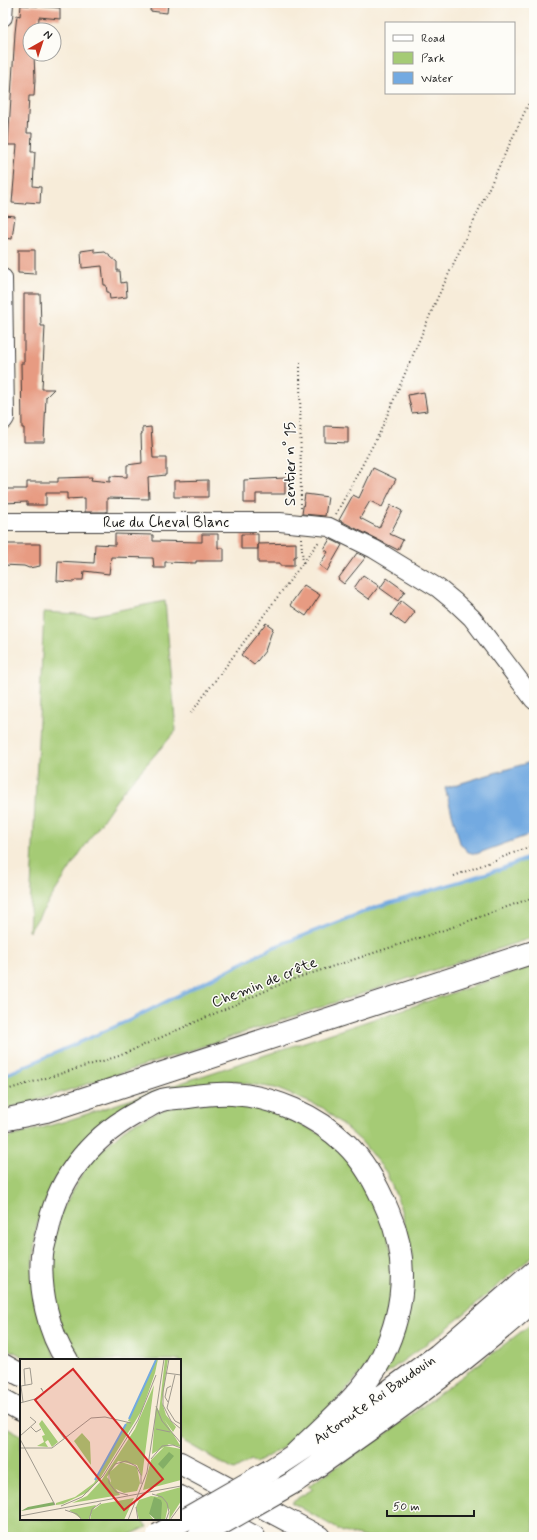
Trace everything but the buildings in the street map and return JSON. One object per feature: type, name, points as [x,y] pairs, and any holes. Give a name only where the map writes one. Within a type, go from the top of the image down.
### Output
[{"type":"highway","points":[[3,1120],[46,1111],[534,952]]},
{"type":"highway","points":[[66,1359],[55,1336],[45,1308],[42,1255],[51,1213],[68,1177],[96,1140],[125,1118],[162,1100],[232,1094],[262,1099],[293,1108],[322,1125],[347,1144],[366,1168],[380,1191],[393,1221],[400,1247],[402,1279],[401,1300],[392,1332],[380,1360],[366,1381],[296,1453]]},
{"type":"highway","name":"Autoroute Roi Baudouin","points":[[156,1536],[272,1470],[363,1410],[438,1355],[534,1272]]},
{"type":"highway","points":[[198,1537],[296,1481],[376,1426],[443,1376],[534,1300]]},
{"type":"highway","points":[[512,1319],[534,1308]]},
{"type":"highway","points":[[3,1365],[20,1374]]},
{"type":"highway","points":[[3,1400],[20,1409]]},
{"type":"highway","points":[[181,1464],[319,1537]]},
{"type":"highway","points":[[181,1498],[254,1537]]},
{"type":"street","points":[[3,17],[4,3]]},
{"type":"street","points":[[3,278],[5,410],[5,418],[3,421]]},
{"type":"street","name":"Rue du Cheval Blanc","points":[[3,522],[280,522],[329,527],[374,550],[438,588],[455,602],[472,618],[534,700]]},
{"type":"path","points":[[191,713],[329,527],[380,432],[407,366],[534,92]]},
{"type":"path","name":"Sentier n° 15","points":[[300,363],[301,525],[303,564]]},
{"type":"path","points":[[454,876],[534,845]]},
{"type":"path","name":"Chemin de crête","points":[[3,1091],[119,1056],[288,981],[447,929],[534,897]]},
{"type":"green space","points":[[165,601],[176,731],[122,792],[80,853],[29,932],[44,612],[94,615]]},
{"type":"green space","points":[[534,856],[534,937],[32,1102],[3,1109],[3,1076],[130,1020],[274,947],[374,908],[501,869]]},
{"type":"green space","points":[[534,966],[534,1255],[445,1330],[377,1380],[410,1301],[412,1252],[399,1203],[386,1172],[361,1141],[323,1108],[275,1088],[230,1081],[177,1087],[141,1100],[83,1144],[53,1181],[37,1224],[32,1267],[55,1359],[27,1359],[3,1346],[3,1139],[66,1121]]},
{"type":"green space","points":[[251,1100],[339,1143],[386,1214],[395,1290],[371,1362],[316,1423],[289,1444],[256,1463],[251,1460],[234,1470],[181,1440],[181,1359],[77,1359],[61,1327],[53,1297],[51,1269],[55,1237],[61,1212],[88,1163],[128,1126],[174,1105]]},
{"type":"green space","points":[[534,1322],[534,1537],[364,1537],[343,1532],[291,1502],[313,1489],[308,1486],[386,1434]]},
{"type":"green space","points":[[3,1425],[20,1434],[20,1520],[148,1520],[143,1523],[147,1527],[125,1537],[3,1537]]},
{"type":"water","points":[[534,761],[534,833],[476,854],[468,852],[460,843],[445,788]]},
{"type":"waterway","points":[[3,1076],[130,1020],[274,947],[374,908],[501,869],[534,856]]}]
